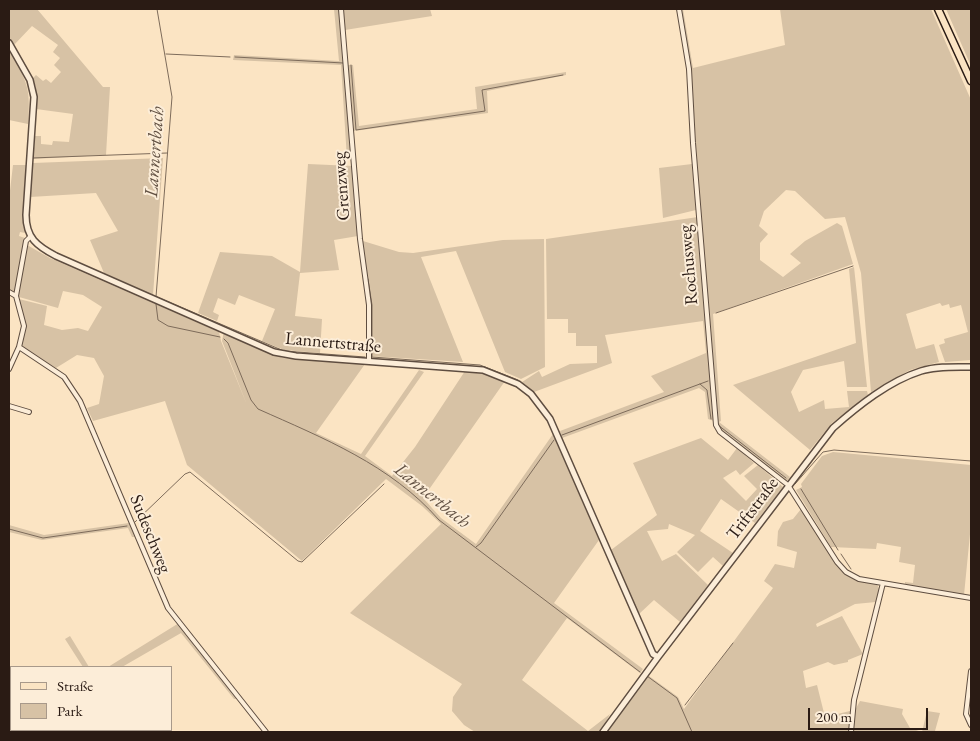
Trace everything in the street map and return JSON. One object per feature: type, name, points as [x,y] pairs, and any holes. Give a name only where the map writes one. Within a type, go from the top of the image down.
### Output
[{"type":"main road","points":[[938,9],[971,80]]},
{"type":"street","name":"Grenzweg","points":[[342,9],[360,239],[369,304],[369,361]]},
{"type":"street","name":"Rochusweg","points":[[679,9],[689,69],[693,143],[716,425],[720,432],[788,486],[837,562],[846,572],[860,579],[971,598]]},
{"type":"street","points":[[9,44],[30,80],[34,97],[26,215],[30,237],[26,241],[16,296],[24,326],[19,347],[9,369]]},
{"type":"street","name":"Lannertstraße","points":[[30,237],[40,248],[56,256],[274,352],[296,356],[483,370],[507,378],[531,394],[550,419],[654,654],[658,657]]},
{"type":"street","points":[[9,292],[16,296]]},
{"type":"street","name":"Sudeschweg","points":[[19,347],[70,383],[80,401],[168,608],[266,732]]},
{"type":"street","name":"Triftstraße","points":[[603,732],[833,428],[850,412],[921,371],[971,367]]},
{"type":"street","points":[[9,406],[30,412]]},
{"type":"street","points":[[851,732],[854,700],[883,583]]},
{"type":"street","points":[[971,671],[966,714],[971,725]]},
{"type":"green space","points":[[9,9],[37,9],[103,87],[110,87],[106,155],[33,159],[35,136],[41,136],[41,144],[52,145],[53,141],[69,142],[73,114],[36,109],[36,88],[33,78],[36,75],[43,81],[46,79],[51,83],[61,72],[54,65],[60,58],[53,52],[58,45],[32,26],[14,45],[9,37]]},
{"type":"green space","points":[[334,9],[340,9],[352,160],[347,159],[341,65],[233,60],[234,55],[339,61]]},
{"type":"green space","points":[[343,9],[430,9],[432,16],[345,30]]},
{"type":"green space","points":[[680,9],[683,9],[693,68],[785,45],[780,9],[931,9],[971,100],[971,360],[945,362],[939,345],[945,343],[944,339],[968,332],[961,305],[950,308],[949,304],[942,306],[940,303],[906,314],[916,349],[934,344],[939,362],[910,370],[871,392],[861,273],[845,217],[825,219],[795,191],[786,190],[764,211],[759,226],[768,234],[760,243],[760,260],[783,277],[801,263],[790,254],[805,241],[837,223],[842,226],[853,264],[713,314],[721,421],[719,422],[790,477],[787,481],[721,431],[717,422],[708,419],[705,392],[699,388],[562,438],[560,431],[664,392],[651,376],[706,353],[703,321],[605,335],[612,363],[534,392],[522,382],[539,371],[542,377],[570,364],[597,363],[597,346],[576,346],[576,333],[568,333],[568,319],[547,319],[546,239],[698,217],[701,222],[691,69]]},
{"type":"green space","points":[[946,9],[971,9],[971,66]]},
{"type":"green space","points":[[9,51],[26,85],[29,101],[28,124],[9,120]]},
{"type":"green space","points":[[348,65],[353,65],[359,126],[477,109],[475,87],[566,72],[566,75],[487,91],[488,113],[354,131]]},
{"type":"green space","points":[[163,158],[153,295],[104,273],[90,240],[118,231],[96,193],[30,197],[33,163]]},
{"type":"green space","points":[[308,164],[353,166],[358,236],[334,240],[339,270],[300,273],[295,316],[322,319],[320,353],[284,350],[262,341],[275,309],[239,295],[235,305],[218,298],[213,312],[219,315],[217,321],[198,313],[220,252],[272,256],[300,272]]},
{"type":"green space","points":[[692,164],[696,210],[663,218],[659,168]]},
{"type":"green space","points":[[13,165],[26,165],[23,222],[25,233],[20,232],[19,236],[25,238],[25,242],[15,291],[11,293],[9,291],[9,199]]},
{"type":"green space","points":[[544,239],[545,367],[521,379],[505,372],[456,251],[421,257],[463,362],[370,356],[370,304],[361,243],[363,241],[399,252],[413,253],[503,240]]},
{"type":"green space","points":[[27,245],[50,258],[219,332],[221,341],[247,405],[222,341],[224,331],[227,335],[283,358],[365,364],[316,433],[361,454],[419,370],[424,372],[365,456],[392,476],[415,447],[465,371],[482,373],[505,381],[423,498],[441,518],[476,544],[553,434],[599,540],[554,603],[643,669],[640,673],[567,618],[522,680],[588,731],[610,714],[601,732],[475,732],[464,725],[452,711],[453,697],[462,684],[350,613],[441,524],[422,506],[386,479],[302,561],[187,465],[165,401],[93,421],[87,408],[99,404],[104,376],[94,358],[77,355],[56,368],[21,347],[23,335],[19,299],[47,306],[44,325],[62,330],[78,328],[88,331],[102,307],[83,295],[63,291],[58,308],[19,297],[18,289]]},
{"type":"green space","points":[[854,267],[867,387],[847,387],[844,361],[803,370],[791,392],[799,412],[824,400],[825,409],[849,407],[847,391],[867,391],[868,395],[832,423],[810,450],[733,385],[856,343],[849,269]]},
{"type":"green space","points":[[701,438],[728,460],[737,448],[754,463],[740,475],[736,470],[723,478],[746,501],[757,489],[744,476],[758,465],[783,487],[755,523],[721,499],[700,531],[733,553],[723,566],[713,557],[698,572],[677,552],[695,535],[669,524],[668,529],[647,531],[662,561],[676,554],[708,585],[680,622],[654,600],[639,614],[611,550],[657,515],[633,463]]},
{"type":"green space","points":[[833,452],[971,465],[971,524],[964,595],[905,585],[905,582],[913,583],[915,565],[899,562],[901,547],[877,543],[876,549],[831,547],[796,490],[802,487],[801,484],[822,456]]},
{"type":"green space","points":[[801,509],[844,573],[859,580],[877,584],[879,589],[876,602],[855,604],[816,624],[817,627],[842,616],[863,654],[848,660],[848,662],[834,665],[828,662],[803,671],[806,688],[817,685],[825,717],[850,711],[849,732],[607,732],[649,676],[678,697],[684,709],[773,588],[764,581],[775,564],[794,568],[797,552],[777,546],[778,531],[783,522],[793,519]]},
{"type":"green space","points":[[129,523],[135,537],[132,537],[128,528],[42,540],[9,532],[9,525],[44,535]]},
{"type":"green space","points":[[179,623],[237,699],[234,699],[181,633],[124,666],[110,666]]},
{"type":"green space","points":[[70,636],[88,666],[82,666],[65,639]]},
{"type":"green space","points":[[860,701],[903,709],[902,714],[910,728],[922,732],[853,732],[854,712]]},
{"type":"green space","points":[[927,711],[940,713],[935,731],[939,732],[922,732]]},
{"type":"waterway","name":"Lannertbach","points":[[156,297],[172,97],[157,9]]},
{"type":"waterway","points":[[166,54],[230,57]]},
{"type":"waterway","points":[[235,57],[343,63]]},
{"type":"waterway","points":[[351,65],[356,130],[485,111],[482,90],[563,75]]},
{"type":"waterway","points":[[32,158],[167,153]]},
{"type":"waterway","points":[[716,313],[853,266]]},
{"type":"waterway","points":[[368,279],[372,305],[372,357],[480,365],[518,380]]},
{"type":"waterway","points":[[157,297],[284,351],[365,357]]},
{"type":"waterway","name":"Lannertbach","points":[[156,304],[158,320],[168,326],[220,337]]},
{"type":"waterway","name":"Lannertbach","points":[[224,339],[228,343],[251,400],[258,409],[331,442],[378,468],[420,501],[439,520],[640,672]]},
{"type":"waterway","points":[[562,435],[708,381]]},
{"type":"waterway","points":[[700,384],[707,390],[711,419]]},
{"type":"waterway","points":[[718,425],[786,478]]},
{"type":"waterway","points":[[476,547],[481,543],[554,440]]},
{"type":"waterway","points":[[795,484],[823,452],[834,450],[971,461]]},
{"type":"waterway","points":[[135,522],[185,474],[190,472],[298,561],[302,562],[384,484]]},
{"type":"waterway","points":[[801,489],[838,550]]},
{"type":"waterway","points":[[9,529],[43,538],[127,526]]},
{"type":"waterway","points":[[841,554],[851,569]]},
{"type":"waterway","points":[[685,705],[733,643]]},
{"type":"waterway","name":"Lannertbach","points":[[647,676],[677,698],[692,732]]}]
